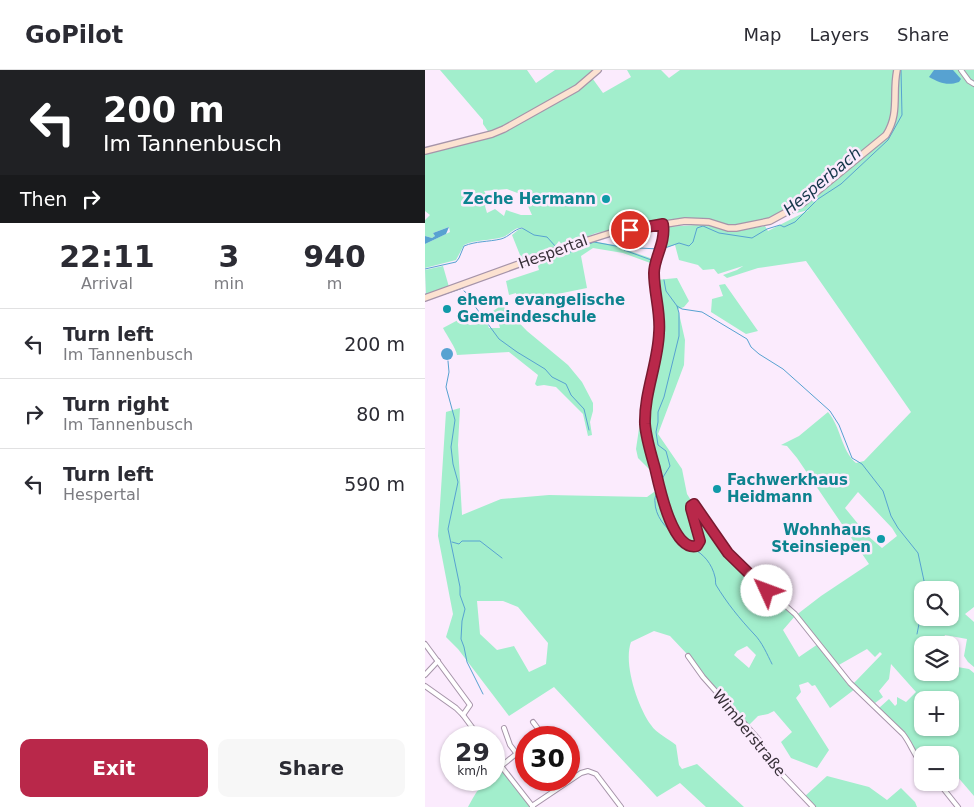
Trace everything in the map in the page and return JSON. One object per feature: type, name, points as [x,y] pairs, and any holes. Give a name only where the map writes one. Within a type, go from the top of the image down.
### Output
[{"type":"main road","points":[[425,151],[504,130],[577,88],[598,70]]},
{"type":"main road","name":"Hespertal","points":[[425,298],[600,235],[685,221],[701,221],[729,228],[746,227],[770,221],[803,203],[886,135],[892,126],[895,114],[897,70]]},
{"type":"street","points":[[961,70],[969,82],[974,84]]},
{"type":"street","points":[[663,224],[661,249],[654,271],[659,336],[645,424],[669,520],[687,545],[697,546],[700,541],[691,509],[692,504],[695,505],[713,534],[728,553],[767,591],[795,614],[850,683],[903,734],[914,753]]},
{"type":"street","points":[[425,644],[470,705],[463,714]]},
{"type":"street","name":"Wimberstraße","points":[[688,656],[703,678],[760,741],[774,766],[813,807]]},
{"type":"street","points":[[425,675],[438,661]]},
{"type":"street","points":[[425,686],[463,714],[472,726]]},
{"type":"street","points":[[533,722],[536,726]]},
{"type":"street","points":[[505,731],[510,745],[515,751]]},
{"type":"street","points":[[505,763],[515,756]]},
{"type":"street","points":[[505,773],[532,807],[581,773],[588,771],[595,774],[621,807]]},
{"type":"street","points":[[945,791],[958,807]]},
{"type":"green space","points":[[440,70],[527,70],[536,83],[555,70],[595,70],[590,75],[603,93],[631,77],[627,70],[661,70],[669,78],[680,70],[974,70],[974,607],[965,614],[974,622],[974,667],[964,656],[967,639],[959,636],[945,635],[914,636],[914,681],[959,681],[959,667],[969,669],[974,673],[974,796],[959,778],[959,746],[914,746],[914,749],[908,738],[879,708],[889,699],[895,706],[897,704],[897,697],[906,702],[914,694],[914,736],[959,736],[959,691],[915,691],[891,664],[889,679],[879,691],[883,697],[875,703],[853,684],[882,654],[880,652],[875,657],[867,649],[837,666],[855,689],[830,708],[815,685],[812,686],[808,682],[799,685],[801,692],[796,698],[829,750],[817,768],[791,758],[781,742],[792,732],[774,711],[758,716],[748,726],[670,636],[654,631],[631,642],[629,662],[633,685],[641,708],[653,728],[676,745],[679,765],[682,769],[697,764],[744,807],[706,807],[680,783],[657,797],[554,687],[509,716],[458,649],[446,637],[453,614],[438,536],[446,412],[460,408],[458,445],[462,515],[501,499],[549,495],[647,497],[654,492],[660,494],[671,526],[681,540],[694,549],[700,545],[692,510],[695,509],[724,551],[737,565],[795,616],[869,564],[797,458],[787,446],[781,445],[799,436],[828,412],[836,424],[851,458],[856,463],[864,461],[911,412],[806,261],[758,268],[727,278],[723,275],[743,266],[718,274],[714,269],[703,270],[698,265],[679,260],[675,245],[662,249],[666,227],[696,225],[700,223],[732,231],[765,226],[768,231],[809,210],[747,225],[725,226],[705,219],[693,218],[616,229],[596,233],[563,246],[559,241],[553,249],[522,260],[512,235],[524,228],[521,228],[515,229],[503,237],[464,245],[456,260],[425,268],[425,244],[450,232],[449,227],[433,233],[435,236],[432,238],[425,236],[425,220],[430,215],[425,211],[425,154],[492,137],[483,124],[483,120]],"holes":[[[507,189],[523,195],[532,215],[521,215],[506,210],[504,216],[495,209],[487,213],[485,206],[492,204],[484,191]],[[858,492],[892,528],[897,536],[882,548],[868,536],[845,508]],[[477,601],[503,601],[518,607],[548,643],[546,664],[529,672],[514,646],[497,650],[480,634]],[[795,616],[818,644],[799,657],[783,630]],[[747,646],[756,655],[749,668],[734,655],[737,651]]]},
{"type":"green space","points":[[596,239],[597,242],[621,246],[624,249],[656,260],[653,264],[623,253],[593,248],[581,256],[587,288],[518,302],[516,293],[509,295],[506,281],[539,270],[537,263],[554,257],[553,254]]},
{"type":"green space","points":[[443,266],[449,287],[426,295],[425,270]]},
{"type":"green space","points":[[677,278],[689,301],[684,307],[678,309],[685,340],[684,365],[658,434],[682,469],[687,494],[692,502],[690,509],[699,541],[693,546],[681,537],[670,520],[655,475],[638,458],[636,449],[640,422],[646,403],[647,391],[645,385],[654,350],[662,334],[656,280]]},
{"type":"green space","points":[[725,284],[758,331],[746,334],[711,312],[712,299],[723,296],[719,285]]},
{"type":"green space","points":[[502,305],[527,331],[568,365],[582,382],[593,403],[590,422],[592,435],[588,436],[583,414],[556,387],[537,386],[535,384],[538,375],[509,352],[457,355],[443,328],[458,320],[470,325],[487,323],[489,328],[500,328],[493,311]]},
{"type":"green space","points":[[505,775],[515,787],[515,791],[519,791],[532,807],[468,807],[478,791],[505,791]]},
{"type":"green space","points":[[827,776],[869,787],[887,800],[901,788],[915,802],[917,807],[814,807],[804,797]]},
{"type":"water","points":[[934,70],[953,70],[961,79],[955,83],[947,84],[940,82],[929,77]]},
{"type":"water","points":[[449,227],[446,234],[425,244],[425,236],[432,238],[435,236],[433,233]]},
{"type":"water","points":[[445,348],[449,348],[453,354],[449,360],[445,360],[441,356],[441,352]]},
{"type":"waterway","name":"Hesperbach","points":[[662,249],[679,243],[689,246],[693,242],[697,228],[703,226],[719,233],[752,238],[767,229],[780,225],[784,227],[795,222],[818,199],[841,184],[888,140],[902,115],[901,70]]},
{"type":"waterway","name":"Hesperbach","points":[[425,269],[456,262],[464,246],[501,239],[522,228],[534,235],[547,237],[556,247]]},
{"type":"waterway","name":"Hesperbach","points":[[560,253],[568,253],[594,242],[621,247],[658,249]]},
{"type":"waterway","points":[[622,247],[624,250],[654,261]]},
{"type":"waterway","points":[[660,482],[670,466],[666,451],[658,445],[656,432],[658,412],[664,397],[679,336],[679,313],[677,306],[666,291],[664,280]]},
{"type":"waterway","points":[[430,299],[463,288]]},
{"type":"waterway","points":[[464,291],[469,295],[474,305],[499,339],[545,369],[552,377],[566,384],[571,395],[584,409],[589,430]]},
{"type":"waterway","points":[[677,306],[682,309],[702,312],[747,339],[751,347],[759,354],[783,369],[830,411],[839,425],[852,458],[862,464],[883,491],[891,516],[918,553],[924,581]]},
{"type":"waterway","points":[[448,361],[449,372],[446,387],[455,420],[451,447],[458,482],[448,529],[460,595],[465,609],[461,639],[467,662],[483,694]]},
{"type":"waterway","points":[[658,490],[655,497],[655,507],[659,517],[676,534]]},
{"type":"waterway","points":[[452,542],[459,544],[462,541],[480,541],[502,558]]},
{"type":"waterway","points":[[692,548],[700,553],[710,564],[714,572],[716,585],[724,598],[759,641],[772,664]]},
{"type":"waterway","points":[[917,634],[919,626]]},
{"type":"place","name":"Zeche Hermann","points":[[606,199]]},
{"type":"place","name":"ehem. evangelische Gemeindeschule","points":[[447,309]]},
{"type":"place","name":"Fachwerkhaus Heidmann","points":[[717,489]]},
{"type":"place","name":"Wohnhaus Steinsiepen","points":[[881,539]]},
{"type":"route","points":[[630,230],[663,224],[664,229],[654,271],[659,336],[645,424],[669,520],[687,545],[697,546],[700,541],[691,509],[692,504],[694,504],[728,553],[767,591]]}]
